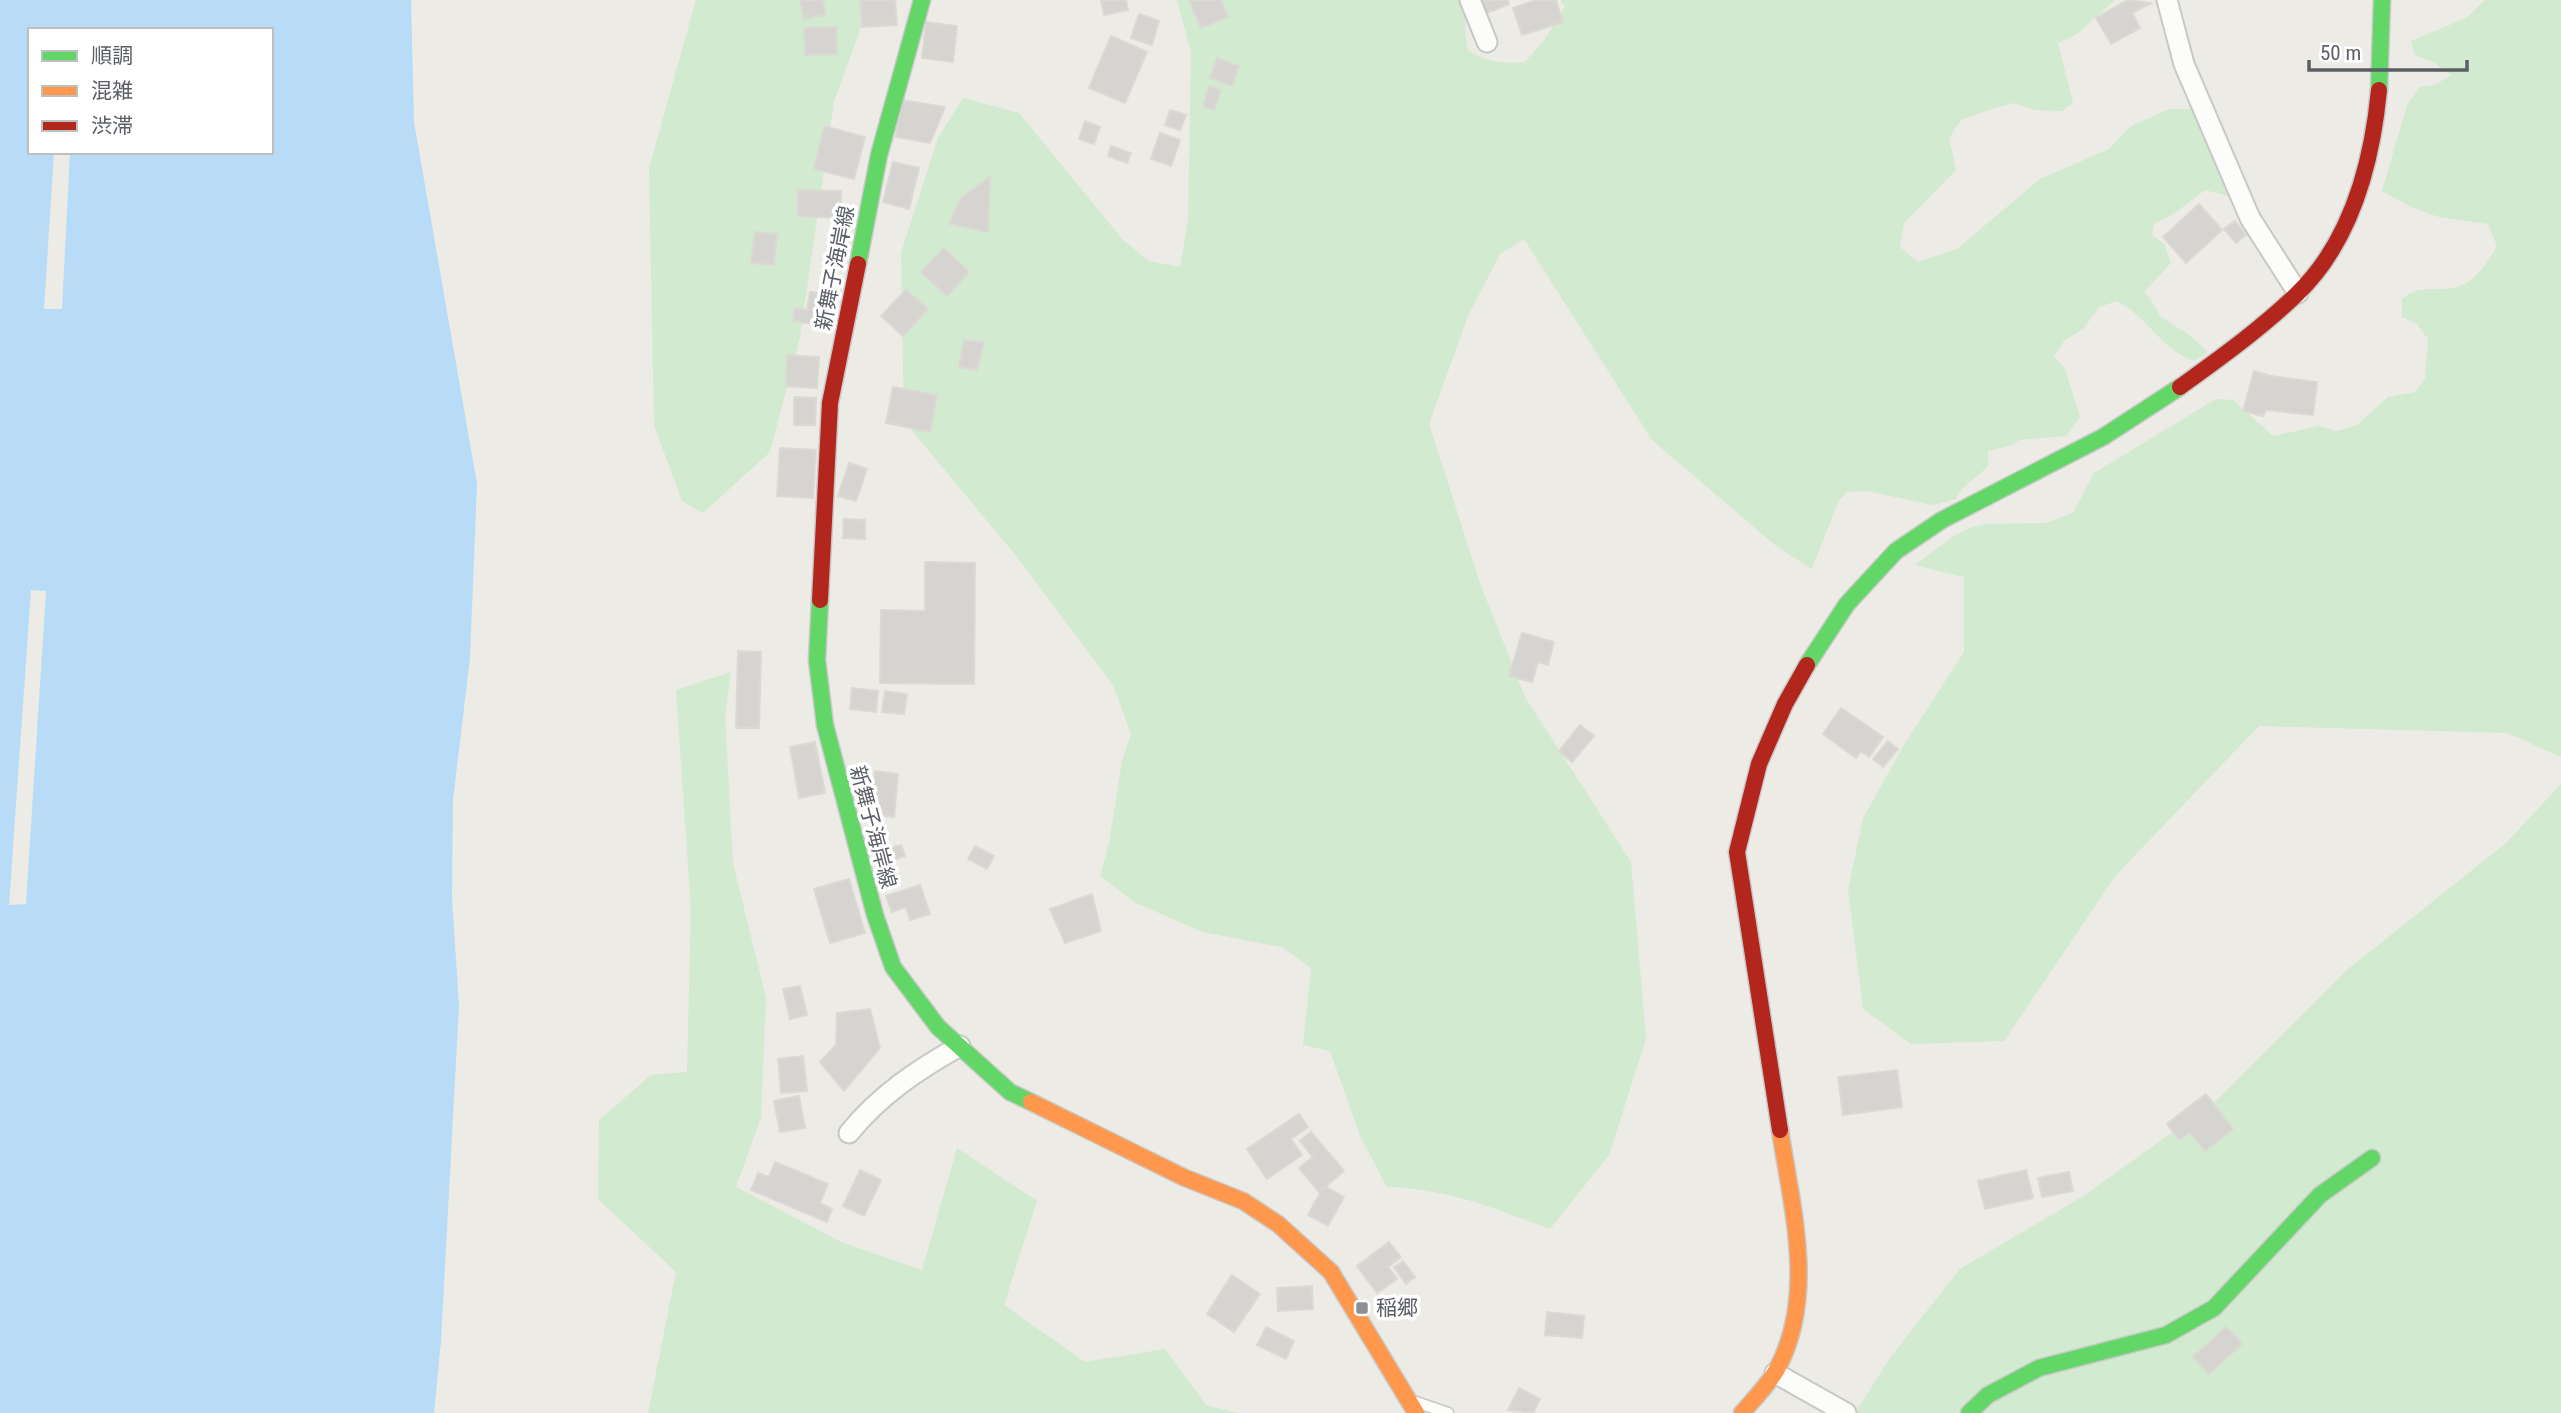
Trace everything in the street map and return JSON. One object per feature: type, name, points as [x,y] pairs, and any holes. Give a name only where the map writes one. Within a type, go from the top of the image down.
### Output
[{"type":"street","name":"新舞子海岸線","points":[[922,0],[879,155],[830,403],[817,660],[824,725],[875,915],[893,967],[906,988],[938,1027],[1010,1092],[1183,1177],[1243,1201],[1278,1224],[1331,1272],[1412,1407]]},
{"type":"street","points":[[1470,0],[1487,42]]},
{"type":"street","points":[[2167,0],[2184,64],[2250,218],[2298,293]]},
{"type":"street","points":[[1742,1413],[1775,1373],[1793,1334],[1800,1259],[1737,852],[1745,810],[1760,762],[1786,707],[1848,604],[1884,562],[1918,534],[2104,437],[2175,393],[2298,293],[2316,274],[2347,226],[2372,150],[2383,77],[2382,0]]},
{"type":"street","points":[[849,1133],[870,1108],[898,1086],[960,1046]]},
{"type":"street","points":[[1969,1413],[1988,1395],[2039,1368],[2166,1335],[2214,1308],[2320,1195],[2372,1158]]},
{"type":"street","points":[[1775,1373],[1846,1413]]},
{"type":"lane","points":[[1412,1407],[1422,1402],[1448,1413]]},
{"type":"green space","points":[[696,0],[871,0],[834,101],[800,337],[770,452],[703,513],[682,501],[654,425],[649,168]]},
{"type":"green space","points":[[1177,0],[1466,0],[1465,31],[1468,50],[1488,60],[1509,63],[1525,62],[1545,39],[1565,6],[1560,0],[2115,0],[2077,34],[2058,43],[2073,103],[2062,111],[2035,110],[2014,103],[1961,120],[1949,138],[1956,170],[1904,223],[1900,247],[1918,262],[1957,249],[2040,179],[2109,149],[2131,126],[2170,109],[2195,109],[2214,114],[2221,132],[2233,197],[2205,190],[2172,215],[2154,224],[2152,235],[2164,244],[2171,263],[2145,291],[2161,317],[2188,334],[2208,352],[2195,361],[2173,349],[2117,301],[2099,307],[2084,328],[2064,341],[2054,356],[2065,369],[2080,417],[2066,436],[2019,440],[2012,445],[1988,451],[1988,466],[1966,485],[1956,499],[1933,505],[1867,491],[1847,492],[1838,502],[1812,569],[1776,546],[1652,440],[1524,239],[1500,254],[1468,316],[1429,424],[1481,586],[1525,697],[1631,862],[1646,1039],[1609,1155],[1550,1229],[1450,1195],[1387,1187],[1360,1136],[1330,1051],[1303,1045],[1311,968],[1282,947],[1202,932],[1134,902],[1100,876],[1109,844],[1122,761],[1131,734],[1113,685],[1017,557],[904,421],[901,253],[938,138],[963,98],[1019,113],[1123,240],[1149,261],[1180,267],[1188,221],[1191,52]]},
{"type":"green space","points":[[2485,0],[2561,0],[2561,757],[2508,733],[2259,726],[2116,875],[2004,1041],[1911,1044],[1863,1009],[1848,890],[1863,818],[1904,745],[1964,652],[1964,577],[1915,565],[1954,536],[1972,527],[1986,524],[2045,523],[2073,513],[2094,473],[2216,399],[2233,400],[2273,436],[2319,426],[2337,431],[2357,425],[2388,397],[2415,392],[2425,379],[2428,339],[2417,324],[2402,317],[2402,299],[2417,291],[2462,285],[2482,269],[2497,246],[2488,224],[2439,217],[2413,208],[2382,191],[2407,105],[2420,87],[2435,85],[2451,75],[2435,63],[2415,55],[2411,41],[2466,18]]},
{"type":"green space","points":[[731,672],[725,717],[733,863],[766,998],[761,1117],[736,1187],[841,1242],[922,1270],[957,1148],[1037,1201],[1004,1305],[1085,1362],[1165,1349],[1206,1405],[1238,1413],[648,1413],[676,1272],[598,1199],[599,1120],[651,1075],[687,1072],[691,910],[676,690]]},
{"type":"green space","points":[[2561,784],[2561,1413],[1855,1413],[1892,1355],[1960,1269],[2085,1195],[2217,1100],[2348,969],[2506,843]]},
{"type":"water","points":[[0,0],[411,0],[414,122],[477,484],[470,658],[453,800],[452,898],[459,1005],[441,1341],[434,1413],[0,1413]]},
{"type":"pier","points":[[54,154],[70,154],[62,309],[44,309]]},
{"type":"pier","points":[[31,590],[46,591],[26,904],[9,905]]},
{"type":"building","points":[[800,0],[823,0],[826,15],[804,19]]},
{"type":"building","points":[[860,0],[895,0],[897,25],[862,27]]},
{"type":"building","points":[[1101,0],[1126,0],[1128,10],[1104,15]]},
{"type":"building","points":[[1189,0],[1221,0],[1228,17],[1201,28]]},
{"type":"building","points":[[1476,0],[1508,0],[1509,4],[1483,15]]},
{"type":"building","points":[[1536,0],[1556,0],[1563,22],[1522,35],[1513,8]]},
{"type":"building","points":[[2128,0],[2151,3],[2132,13],[2140,28],[2111,44],[2096,18]]},
{"type":"building","points":[[1139,14],[1159,21],[1152,45],[1131,38]]},
{"type":"building","points":[[926,22],[957,26],[953,62],[922,58]]},
{"type":"building","points":[[836,27],[837,54],[805,55],[804,28]]},
{"type":"building","points":[[1111,36],[1147,52],[1125,103],[1089,88]]},
{"type":"building","points":[[1217,58],[1239,66],[1232,86],[1210,78]]},
{"type":"building","points":[[1209,86],[1221,90],[1214,110],[1203,107]]},
{"type":"building","points":[[902,100],[945,107],[930,143],[896,137]]},
{"type":"building","points":[[1170,110],[1186,115],[1180,130],[1165,125]]},
{"type":"building","points":[[1085,121],[1100,127],[1094,144],[1079,139]]},
{"type":"building","points":[[824,126],[865,137],[854,179],[814,169]]},
{"type":"building","points":[[1160,133],[1180,140],[1171,166],[1151,159]]},
{"type":"building","points":[[1111,146],[1131,153],[1127,163],[1108,156]]},
{"type":"building","points":[[893,162],[919,168],[909,209],[883,202]]},
{"type":"building","points":[[990,177],[988,232],[949,224],[961,198]]},
{"type":"building","points":[[798,190],[841,191],[840,218],[798,216]]},
{"type":"building","points":[[2199,204],[2222,230],[2186,263],[2163,237]]},
{"type":"building","points":[[2235,221],[2246,235],[2236,243],[2224,229]]},
{"type":"building","points":[[755,232],[777,234],[774,265],[751,263]]},
{"type":"building","points":[[944,248],[969,272],[947,296],[921,272]]},
{"type":"building","points":[[906,290],[928,309],[903,336],[881,316]]},
{"type":"building","points":[[810,292],[832,295],[828,326],[793,321],[795,308],[807,310]]},
{"type":"building","points":[[964,340],[984,342],[977,370],[959,367]]},
{"type":"building","points":[[787,355],[819,357],[817,388],[786,386]]},
{"type":"building","points":[[2254,371],[2317,382],[2313,415],[2266,410],[2263,416],[2243,411]]},
{"type":"building","points":[[893,387],[937,395],[930,432],[886,423]]},
{"type":"building","points":[[794,397],[816,398],[815,425],[794,425]]},
{"type":"building","points":[[780,448],[816,450],[813,498],[777,496]]},
{"type":"building","points":[[849,463],[867,469],[856,501],[838,496]]},
{"type":"building","points":[[844,519],[865,520],[865,539],[843,538]]},
{"type":"building","points":[[925,562],[975,563],[974,684],[880,683],[881,610],[925,611]]},
{"type":"building","points":[[1522,633],[1554,642],[1548,665],[1538,662],[1532,682],[1509,676]]},
{"type":"building","points":[[738,651],[761,652],[759,728],[736,728]]},
{"type":"building","points":[[852,688],[878,691],[876,712],[850,709]]},
{"type":"building","points":[[885,691],[907,694],[904,714],[882,712]]},
{"type":"building","points":[[1841,708],[1883,737],[1869,757],[1861,751],[1856,758],[1823,734]]},
{"type":"building","points":[[1580,725],[1594,736],[1572,762],[1559,751]]},
{"type":"building","points":[[1888,741],[1898,749],[1883,767],[1873,759]]},
{"type":"building","points":[[815,742],[825,793],[799,798],[790,747]]},
{"type":"building","points":[[875,771],[898,774],[894,817],[871,814]]},
{"type":"building","points":[[901,845],[905,856],[888,862],[884,850]]},
{"type":"building","points":[[975,846],[994,856],[987,869],[968,859]]},
{"type":"building","points":[[849,879],[865,933],[830,943],[814,889]]},
{"type":"building","points":[[920,885],[930,914],[910,920],[906,907],[892,912],[886,896]]},
{"type":"building","points":[[1092,894],[1101,931],[1065,943],[1050,909]]},
{"type":"building","points":[[800,986],[807,1015],[790,1019],[783,989]]},
{"type":"building","points":[[870,1009],[880,1048],[844,1091],[820,1062],[836,1045],[837,1013]]},
{"type":"building","points":[[803,1056],[807,1091],[781,1093],[778,1059]]},
{"type":"building","points":[[1897,1070],[1902,1107],[1843,1115],[1838,1077]]},
{"type":"building","points":[[2206,1094],[2233,1129],[2205,1151],[2190,1132],[2179,1140],[2167,1124]]},
{"type":"building","points":[[799,1096],[805,1128],[780,1132],[774,1101]]},
{"type":"building","points":[[1299,1114],[1308,1127],[1291,1139],[1302,1155],[1267,1179],[1247,1149]]},
{"type":"building","points":[[1311,1132],[1344,1171],[1319,1192],[1299,1168],[1313,1157],[1300,1141]]},
{"type":"building","points":[[775,1162],[828,1184],[820,1203],[832,1209],[827,1222],[751,1190],[758,1173],[769,1177]]},
{"type":"building","points":[[860,1170],[881,1180],[864,1216],[843,1206]]},
{"type":"building","points":[[2026,1170],[2033,1198],[1985,1209],[1978,1181]]},
{"type":"building","points":[[2069,1172],[2073,1191],[2042,1197],[2038,1178]]},
{"type":"building","points":[[1324,1186],[1344,1197],[1328,1226],[1308,1215]]},
{"type":"building","points":[[1389,1242],[1401,1257],[1388,1267],[1397,1279],[1377,1293],[1357,1266]]},
{"type":"building","points":[[1403,1261],[1415,1277],[1406,1284],[1394,1267]]},
{"type":"building","points":[[1232,1275],[1260,1294],[1234,1332],[1207,1314]]},
{"type":"building","points":[[1312,1286],[1313,1309],[1278,1311],[1277,1288]]},
{"type":"building","points":[[1547,1312],[1584,1316],[1582,1338],[1545,1335]]},
{"type":"building","points":[[1266,1327],[1294,1341],[1286,1359],[1257,1345]]},
{"type":"building","points":[[2226,1327],[2242,1344],[2209,1374],[2193,1357]]},
{"type":"building","points":[[1519,1388],[1540,1399],[1533,1413],[1508,1410]]},
{"type":"traffic: fast","points":[[858,264],[879,155],[922,0]]},
{"type":"traffic: fast","points":[[2379,90],[2382,0]]},
{"type":"traffic: fast","points":[[1807,665],[1847,604],[1896,551],[1942,520],[2103,437],[2180,387]]},
{"type":"traffic: fast","points":[[820,600],[817,660],[825,725],[875,915],[893,967],[938,1027],[1010,1092],[1031,1102]]},
{"type":"traffic: fast","points":[[1969,1413],[1988,1395],[2039,1368],[2166,1335],[2214,1308],[2320,1195],[2372,1158]]},
{"type":"traffic: slow","points":[[1031,1102],[1183,1177],[1243,1201],[1278,1224],[1331,1272],[1416,1413]]},
{"type":"traffic: slow","points":[[1742,1413],[1776,1371],[1788,1343],[1796,1313],[1798,1252],[1780,1130]]},
{"type":"traffic: jam","points":[[2180,387],[2284,307],[2316,273],[2332,250],[2356,200],[2364,173],[2379,90]]},
{"type":"traffic: jam","points":[[820,600],[830,403],[858,264]]},
{"type":"traffic: jam","points":[[1780,1130],[1737,852],[1759,764],[1785,704],[1807,665]]},
{"type":"place","name":"稲郷","points":[[1362,1308]]}]
